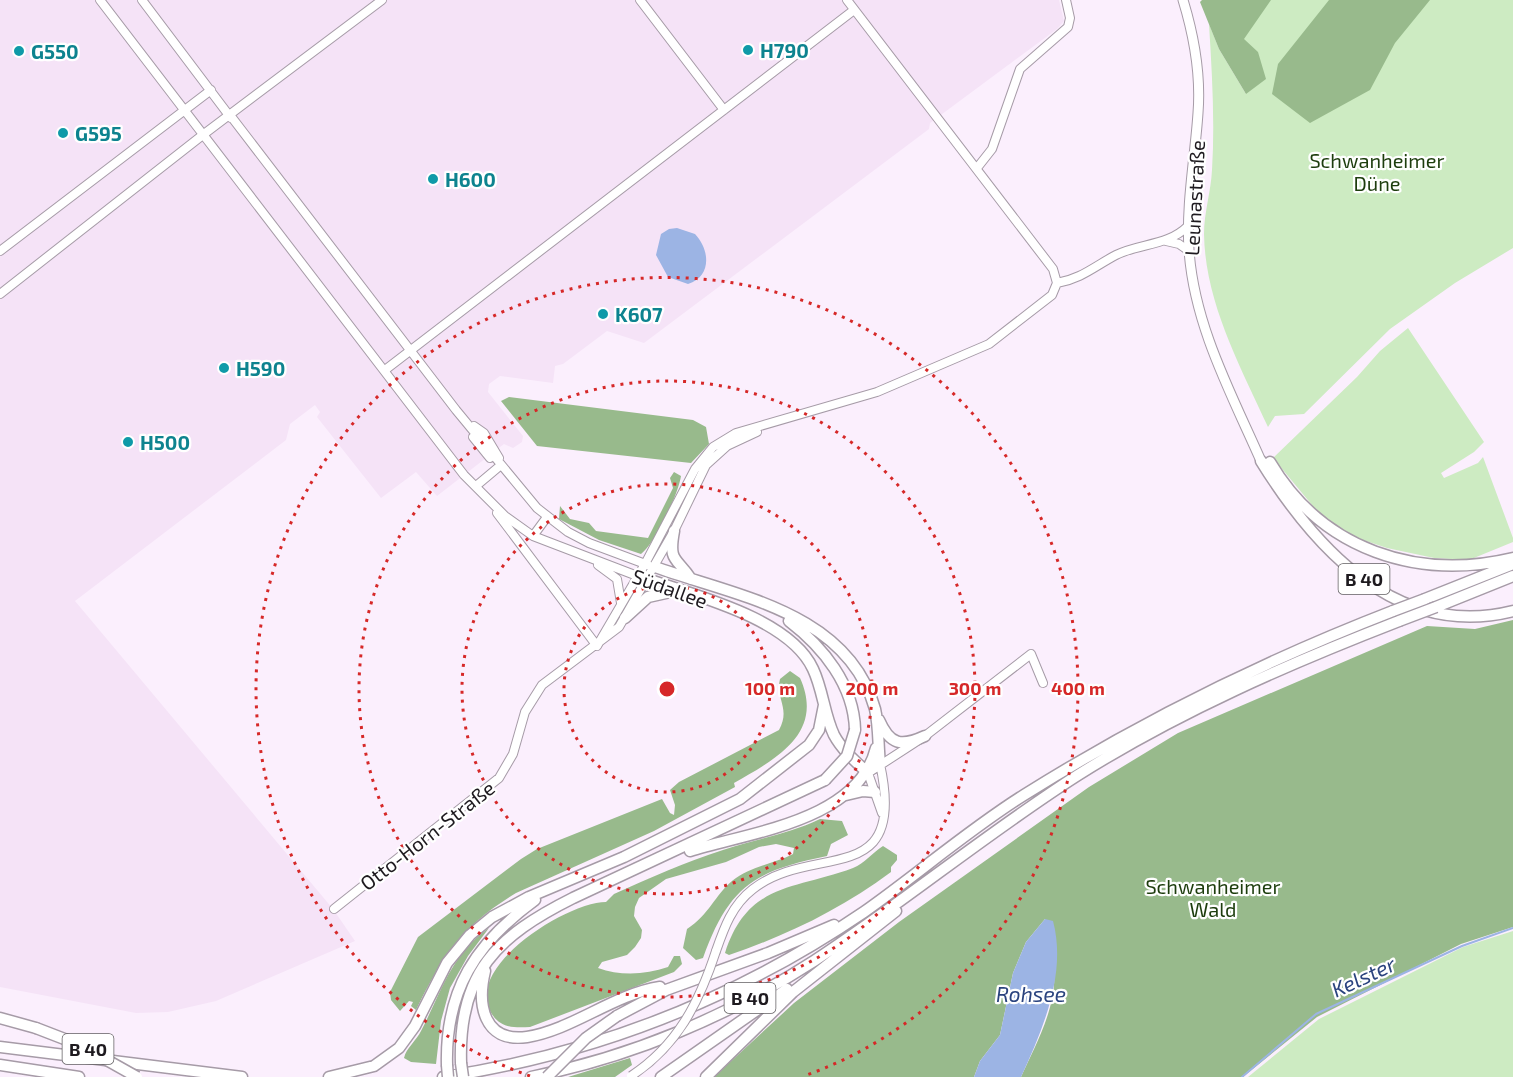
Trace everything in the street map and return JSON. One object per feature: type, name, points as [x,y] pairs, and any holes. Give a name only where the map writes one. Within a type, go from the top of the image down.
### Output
[{"type":"highway","name":"B 40","points":[[1264,458],[1297,501],[1312,514],[1342,537],[1377,553],[1414,563],[1449,566],[1492,563],[1513,558]]},
{"type":"highway","name":"B 40","points":[[1264,458],[1295,512],[1316,537],[1344,564],[1389,596],[1419,610],[1453,617],[1483,617],[1513,611]]},
{"type":"highway","points":[[674,531],[672,551],[674,561],[691,580]]},
{"type":"highway","name":"B 40","points":[[531,1077],[622,1053],[734,1006],[813,961],[1036,802],[1143,737],[1396,616],[1425,599],[1513,564]]},
{"type":"highway","name":"Südallee","points":[[650,566],[768,606]]},
{"type":"highway","name":"B 40","points":[[443,1077],[558,1054],[673,1016],[774,968],[864,911],[1014,802],[1113,741],[1236,677],[1396,616],[1436,607],[1513,576]]},
{"type":"highway","name":"Südallee","points":[[643,578],[753,619],[786,637],[810,662],[820,684],[824,705],[834,734],[868,773]]},
{"type":"highway","points":[[625,618],[652,595],[679,590]]},
{"type":"highway","points":[[768,606],[812,627],[843,651],[855,667],[884,732],[892,740],[907,742],[926,736]]},
{"type":"highway","points":[[462,1077],[460,1035],[465,1006],[472,988],[487,963],[512,934],[544,913],[825,780],[847,756],[855,730],[849,696],[833,666],[809,638],[768,606]]},
{"type":"highway","points":[[329,1077],[363,1070],[393,1054],[410,1035],[442,970],[463,942],[503,910],[624,857],[740,799],[809,745],[819,730],[824,705]]},
{"type":"highway","points":[[874,709],[880,764]]},
{"type":"highway","points":[[644,866],[803,819],[840,797],[868,773],[877,745]]},
{"type":"highway","points":[[843,747],[858,755],[870,754],[877,745]]},
{"type":"highway","points":[[840,797],[858,792],[875,792]]},
{"type":"highway","name":"B 40","points":[[661,1077],[855,944],[943,869]]},
{"type":"highway","points":[[448,1077],[449,1019],[457,991],[472,961],[498,930],[548,891]]},
{"type":"highway","points":[[547,1077],[586,1038],[646,999],[768,953],[864,911]]},
{"type":"highway","points":[[706,1077],[786,998],[855,944]]},
{"type":"highway","points":[[487,963],[481,995],[482,1011],[492,1027],[512,1037],[536,1035],[657,987],[679,986]]},
{"type":"highway","name":"B 40","points":[[0,1018],[36,1028],[80,1045],[137,1077]]},
{"type":"highway","name":"B 40","points":[[0,1047],[242,1077]]},
{"type":"highway","name":"B 40","points":[[0,1065],[79,1077]]},
{"type":"main road","name":"Leunastraße","points":[[1183,0],[1195,51],[1198,97],[1188,226],[1189,251],[1199,310],[1245,424],[1264,458]]},
{"type":"street","name":"Südallee","points":[[99,0],[439,440],[487,498],[505,516],[533,536],[643,578]]},
{"type":"street","name":"Südallee","points":[[142,0],[465,420],[547,517],[589,543],[650,566]]},
{"type":"street","points":[[640,0],[724,110]]},
{"type":"street","points":[[650,566],[694,469],[707,452],[729,436],[877,392],[981,348],[1047,300],[1055,291],[1057,283],[1053,269],[847,0]]},
{"type":"street","points":[[977,168],[992,149],[1020,69],[1068,27],[1070,18],[1066,0]]},
{"type":"street","points":[[0,294],[376,2]]},
{"type":"street","points":[[385,370],[854,10]]},
{"type":"street","points":[[0,251],[211,90]]},
{"type":"street","points":[[193,146],[204,143],[212,147]]},
{"type":"street","points":[[1057,283],[1081,277],[1125,251],[1165,241],[1188,226]]},
{"type":"street","points":[[1165,241],[1179,244],[1189,251]]},
{"type":"street","points":[[643,578],[674,531],[695,485],[712,459],[727,446],[780,422]]},
{"type":"street","points":[[476,486],[501,465]]},
{"type":"street","name":"Südallee","points":[[487,498],[597,646]]},
{"type":"street","points":[[533,536],[547,517]]},
{"type":"street","points":[[589,543],[584,557],[617,579],[621,591],[621,606]]},
{"type":"street","name":"Otto-Horn-Straße","points":[[597,646],[621,606],[643,578]]},
{"type":"street","name":"Otto-Horn-Straße","points":[[333,909],[499,778],[513,754],[525,712],[542,685],[610,636],[625,618],[643,578]]},
{"type":"street","points":[[883,818],[868,773],[926,736],[1031,654],[1043,683]]},
{"type":"street","points":[[629,1077],[665,1048],[684,1026],[707,979],[733,910],[754,888],[783,873],[860,854],[875,839],[883,818],[886,796],[880,764]]},
{"type":"shaded area","points":[[0,0],[1059,0],[1064,21],[1057,29],[930,123],[929,129],[644,343],[607,331],[563,364],[555,366],[553,383],[500,376],[489,384],[488,392],[523,436],[522,442],[513,448],[504,444],[437,496],[416,472],[381,498],[317,417],[320,412],[315,405],[290,424],[286,440],[75,601],[333,909],[355,941],[216,1001],[168,1012],[136,1013],[0,987]]},
{"type":"green space","points":[[1202,0],[1271,0],[1244,39],[1258,52],[1266,79],[1246,94],[1219,49],[1200,2]]},
{"type":"green space","name":"Schwanheimer Düne","points":[[1222,0],[1513,0],[1513,248],[1455,283],[1390,329],[1304,414],[1275,416],[1268,427],[1217,309],[1206,259],[1204,226],[1211,178],[1213,133],[1209,24],[1219,49],[1246,94],[1225,26]]},
{"type":"green space","points":[[1329,0],[1430,0],[1395,43],[1370,90],[1310,123],[1272,94],[1278,64]]},
{"type":"green space","points":[[1408,328],[1484,442],[1474,452],[1441,473],[1444,478],[1478,463],[1483,457],[1513,538],[1513,542],[1469,560],[1434,558],[1387,548],[1348,535],[1317,511],[1273,458],[1357,377],[1380,351]]},
{"type":"green space","points":[[509,397],[693,420],[706,427],[709,444],[691,463],[537,446],[501,401]]},
{"type":"green space","points":[[674,472],[681,476],[676,495],[666,518],[641,554],[599,540],[559,519],[560,506],[570,519],[589,523],[596,531],[648,538],[673,488],[670,478]]},
{"type":"green space","name":"Schwanheimer Wald","points":[[1513,620],[1513,927],[1461,944],[1317,1017],[1243,1077],[1021,1077],[1039,1038],[1052,998],[1054,984],[1052,951],[1045,919],[1026,942],[1013,973],[1000,1035],[980,1061],[974,1077],[714,1077],[794,1003],[899,922],[1089,787],[1178,733],[1427,626],[1475,629]]},
{"type":"green space","points":[[790,671],[800,678],[806,697],[806,714],[801,729],[780,754],[734,783],[735,787],[654,831],[516,893],[498,905],[468,929],[445,957],[416,1010],[411,1006],[413,1002],[409,1001],[400,1011],[391,1000],[390,992],[418,937],[537,849],[662,799],[670,813],[674,815],[675,805],[670,790],[679,782],[779,730],[784,716],[779,692],[780,679]]},
{"type":"green space","points":[[820,819],[842,821],[848,835],[831,844],[827,856],[780,868],[747,886],[734,898],[723,914],[703,958],[696,960],[683,948],[687,929],[701,918],[732,881],[746,872],[793,854],[794,848],[776,844],[759,847],[726,862],[666,879],[639,898],[634,916],[642,930],[641,938],[627,955],[602,962],[598,968],[633,974],[650,972],[668,967],[674,956],[680,956],[682,964],[674,972],[530,1027],[502,1024],[490,1011],[487,993],[493,975],[506,956],[546,924],[589,905],[606,902],[614,894],[668,870],[735,846],[796,829]]},
{"type":"green space","points":[[883,846],[897,855],[891,872],[853,898],[793,930],[729,955],[725,953],[735,930],[746,913],[760,901],[776,892],[853,868]]},
{"type":"green space","points":[[489,928],[468,956],[450,988],[441,1021],[436,1064],[411,1062],[404,1058],[456,962],[476,938]]},
{"type":"green space","points":[[1513,931],[1513,1077],[1248,1077],[1319,1019],[1463,947]]},
{"type":"green space","points":[[630,1058],[632,1065],[615,1077],[568,1077]]},
{"type":"water","points":[[677,228],[695,234],[704,247],[706,255],[705,269],[696,280],[688,284],[668,277],[656,255],[661,234],[669,229]]},
{"type":"water","name":"Rohsee","points":[[1045,919],[1053,921],[1057,941],[1055,981],[1044,1020],[1021,1077],[974,1077],[980,1061],[1000,1035],[1013,973],[1026,942]]},
{"type":"waterway","name":"Kelster","points":[[1242,1077],[1316,1014],[1462,946],[1513,928]]},
{"type":"place","name":"H790","points":[[748,50]]},
{"type":"place","name":"G550","points":[[19,51]]},
{"type":"place","name":"G595","points":[[63,133]]},
{"type":"place","name":"H600","points":[[433,179]]},
{"type":"place","name":"K607","points":[[603,314]]},
{"type":"place","name":"H590","points":[[224,368]]},
{"type":"place","name":"H500","points":[[128,442]]}]
